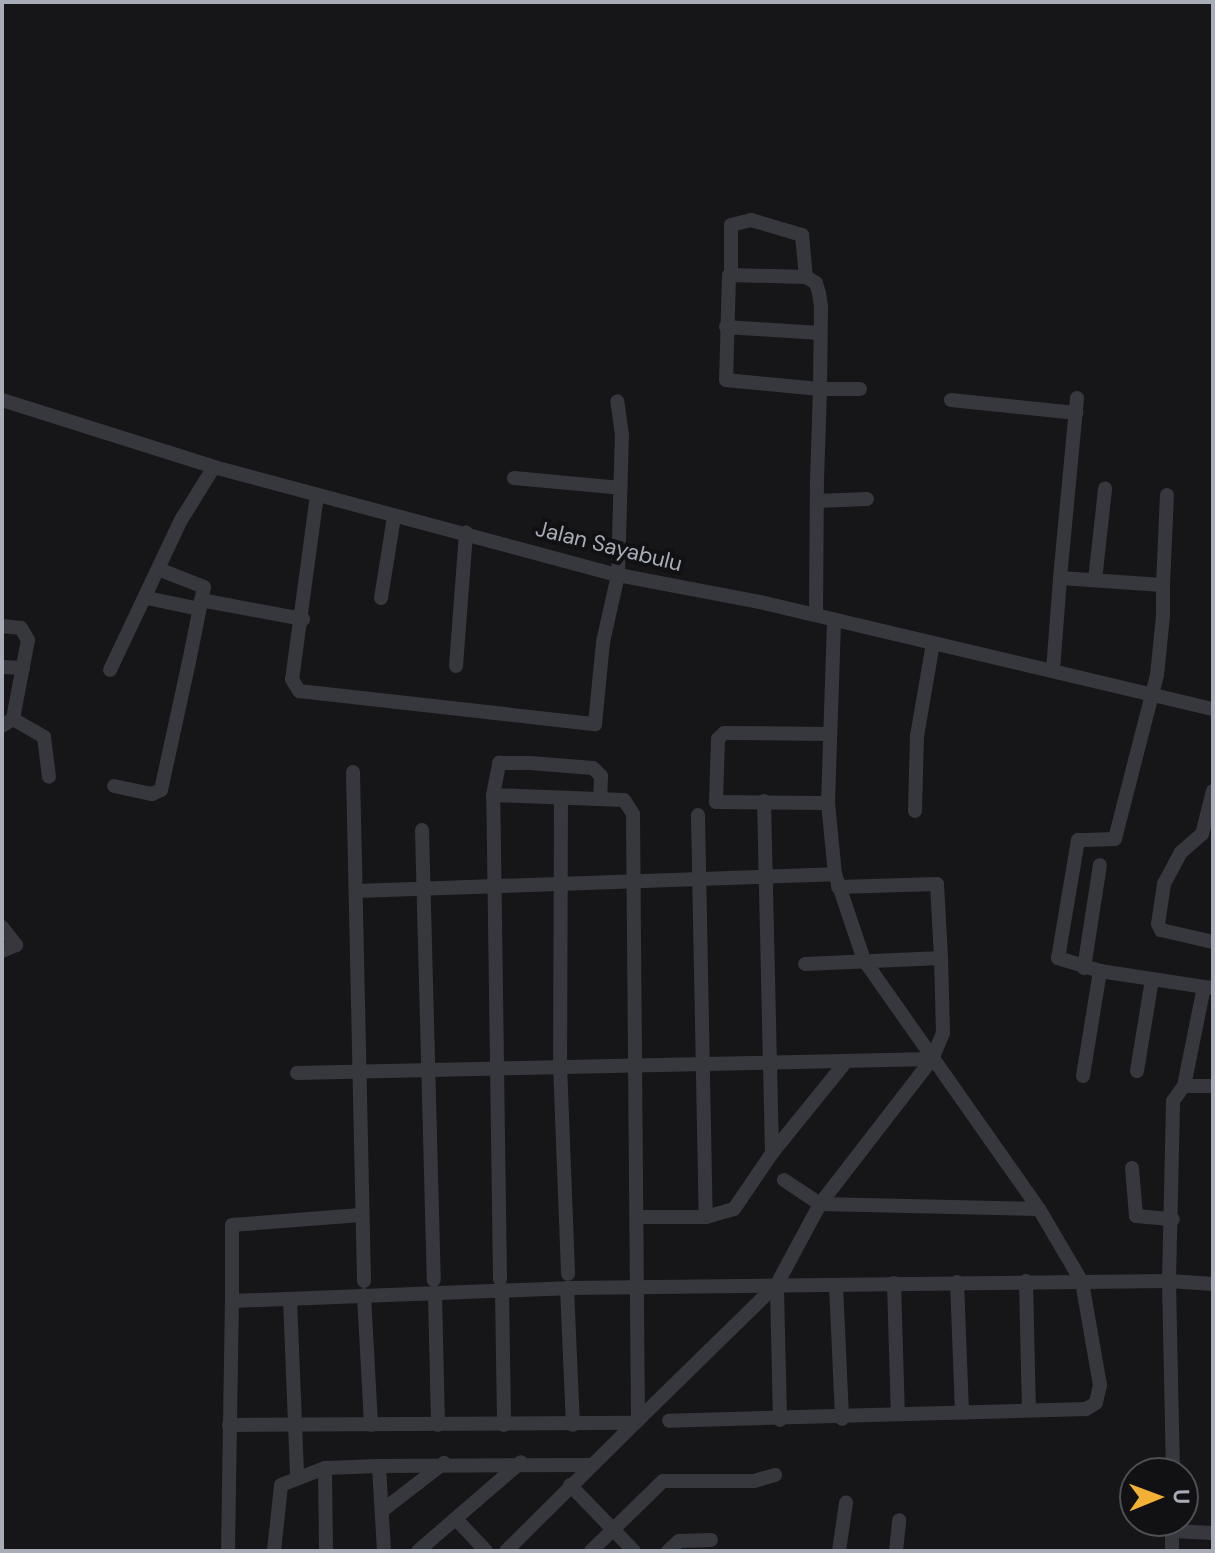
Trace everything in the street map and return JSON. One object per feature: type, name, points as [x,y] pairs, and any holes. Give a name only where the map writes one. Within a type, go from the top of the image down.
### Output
[{"type":"street","points":[[806,277],[802,235],[751,220],[731,225],[726,380],[820,389],[860,389]]},
{"type":"street","points":[[731,274],[806,277],[816,283],[820,333],[816,615]]},
{"type":"street","points":[[726,327],[820,333]]},
{"type":"street","points":[[1053,670],[1077,398]]},
{"type":"street","name":"Jalan Sayabulu","points":[[2,400],[214,467],[618,575],[816,615],[834,622],[1213,709]]},
{"type":"street","points":[[951,400],[1076,413]]},
{"type":"street","points":[[317,495],[303,619],[292,679],[299,691],[595,724],[603,642],[618,575],[621,488],[617,401]]},
{"type":"street","points":[[110,670],[147,598],[158,569],[214,467]]},
{"type":"street","points":[[514,478],[621,488]]},
{"type":"street","points":[[1095,580],[1105,489]]},
{"type":"street","points":[[1167,495],[1163,585],[1152,694],[1115,839],[1077,843],[1057,955],[1061,961],[1084,968],[1209,987],[1184,1086],[1173,1101],[1173,1219],[1169,1281],[1173,1457]]},
{"type":"street","points":[[817,501],[867,499]]},
{"type":"street","points":[[381,598],[394,517]]},
{"type":"street","points":[[456,666],[466,532]]},
{"type":"street","points":[[114,786],[152,794],[161,790],[200,604],[202,584],[158,569]]},
{"type":"street","points":[[1060,578],[1163,585]]},
{"type":"street","points":[[147,598],[303,619]]},
{"type":"street","points":[[669,1421],[842,1419],[898,1414],[1086,1409],[1096,1403],[1100,1385],[1082,1282],[1039,1209],[864,960],[836,880],[828,803],[834,622]]},
{"type":"street","points":[[2,626],[27,632],[23,668],[8,723],[44,737],[49,777]]},
{"type":"street","points":[[915,811],[917,736],[933,643]]},
{"type":"street","points":[[2,667],[23,668]]},
{"type":"street","points":[[828,803],[716,802],[720,735],[829,734]]},
{"type":"street","points":[[504,1425],[491,888],[493,795],[499,763],[593,768],[601,776],[600,799]]},
{"type":"street","points":[[353,772],[361,1215],[371,1425]]},
{"type":"street","points":[[1213,791],[1202,834],[1181,852],[1164,884],[1158,924],[1161,930],[1213,942]]},
{"type":"street","points":[[493,795],[600,799],[632,804],[630,880],[639,1286],[635,1423]]},
{"type":"street","points":[[561,798],[560,1064],[573,1425]]},
{"type":"street","points":[[764,801],[772,1153]]},
{"type":"street","points":[[698,815],[700,1061],[706,1217]]},
{"type":"street","points":[[422,830],[425,1069],[438,1425]]},
{"type":"street","points":[[1084,968],[1100,865]]},
{"type":"street","points":[[356,891],[767,878],[937,884],[943,1033],[932,1059],[820,1204],[777,1284],[506,1551]]},
{"type":"street","points":[[2,927],[16,945],[2,951]]},
{"type":"street","points":[[805,964],[941,958]]},
{"type":"street","points":[[1083,1076],[1100,971]]},
{"type":"street","points":[[1137,1071],[1152,979]]},
{"type":"street","points":[[297,1073],[495,1069],[560,1064],[700,1061],[844,1064],[932,1059]]},
{"type":"street","points":[[637,1217],[706,1217],[738,1206],[772,1153],[844,1064]]},
{"type":"street","points":[[1184,1086],[1213,1086]]},
{"type":"street","points":[[1132,1168],[1136,1216],[1173,1219]]},
{"type":"street","points":[[784,1180],[820,1204],[1039,1209]]},
{"type":"street","points":[[228,1551],[232,1225],[361,1215]]},
{"type":"street","points":[[232,1301],[290,1299],[364,1288],[501,1286],[567,1281],[639,1286],[1026,1281],[1213,1284]]},
{"type":"street","points":[[1026,1281],[1029,1410]]},
{"type":"street","points":[[957,1282],[962,1412]]},
{"type":"street","points":[[894,1283],[898,1414]]},
{"type":"street","points":[[777,1284],[780,1420]]},
{"type":"street","points":[[836,1285],[842,1419]]},
{"type":"street","points":[[290,1299],[297,1476]]},
{"type":"street","points":[[229,1425],[635,1423]]},
{"type":"street","points":[[274,1551],[276,1494],[297,1476],[325,1468],[521,1462],[590,1465]]},
{"type":"street","points":[[418,1551],[521,1462]]},
{"type":"street","points":[[383,1510],[444,1463]]},
{"type":"street","points":[[379,1466],[384,1551]]},
{"type":"street","points":[[325,1468],[326,1551]]},
{"type":"street","points":[[591,1551],[663,1481],[768,1480],[775,1475]]},
{"type":"street","points":[[570,1485],[634,1551]]},
{"type":"street","points":[[839,1551],[846,1503]]},
{"type":"street","points":[[456,1519],[486,1551]]},
{"type":"street","points":[[896,1551],[899,1520]]},
{"type":"street","points":[[668,1551],[684,1540],[711,1540]]}]
